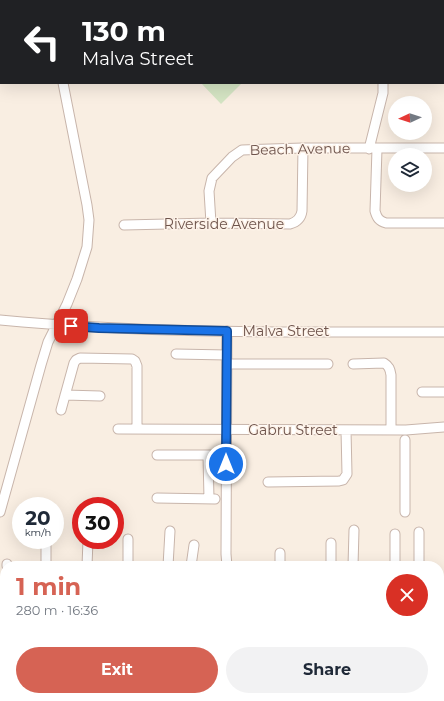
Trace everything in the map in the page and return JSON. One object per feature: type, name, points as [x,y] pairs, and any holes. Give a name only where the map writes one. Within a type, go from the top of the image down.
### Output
[{"type":"street","points":[[0,512],[48,342],[77,279],[88,235],[89,220],[87,205],[63,84]]},
{"type":"street","points":[[383,84],[373,149],[376,216],[378,220],[386,223],[444,223]]},
{"type":"street","name":"Riverside Avenue","points":[[124,225],[211,223],[290,224],[298,220],[302,211],[303,148]]},
{"type":"street","name":"Beach Avenue","points":[[211,223],[210,192],[212,178],[236,154],[245,149],[444,148]]},
{"type":"street","name":"Malva Street","points":[[0,320],[99,328],[227,331],[444,332]]},
{"type":"street","points":[[227,331],[227,561]]},
{"type":"street","points":[[176,354],[227,360],[328,364]]},
{"type":"street","points":[[61,410],[76,360],[80,358],[132,359],[137,366],[137,429]]},
{"type":"street","points":[[353,364],[384,364],[387,365],[390,370],[391,430]]},
{"type":"street","points":[[422,392],[444,392]]},
{"type":"street","points":[[65,395],[100,396]]},
{"type":"street","name":"Gabru Street","points":[[118,429],[391,430],[405,435],[444,427]]},
{"type":"street","points":[[268,482],[343,480],[347,470],[346,430]]},
{"type":"street","points":[[405,435],[405,512]]},
{"type":"street","points":[[157,455],[210,458],[226,464]]},
{"type":"street","points":[[157,498],[212,499],[210,458]]},
{"type":"street","points":[[353,561],[354,530]]},
{"type":"street","points":[[168,561],[170,531]]},
{"type":"street","points":[[419,532],[419,561]]},
{"type":"street","points":[[395,534],[395,561]]},
{"type":"street","points":[[128,538],[128,561]]},
{"type":"street","points":[[331,543],[331,561]]},
{"type":"street","points":[[192,561],[194,545]]},
{"type":"street","points":[[46,549],[46,561]]},
{"type":"street","points":[[87,561],[88,549]]},
{"type":"street","points":[[280,553],[280,561]]},
{"type":"green space","points":[[202,84],[241,84],[221,104]]},
{"type":"route","points":[[71,326],[227,331],[226,464]]}]
